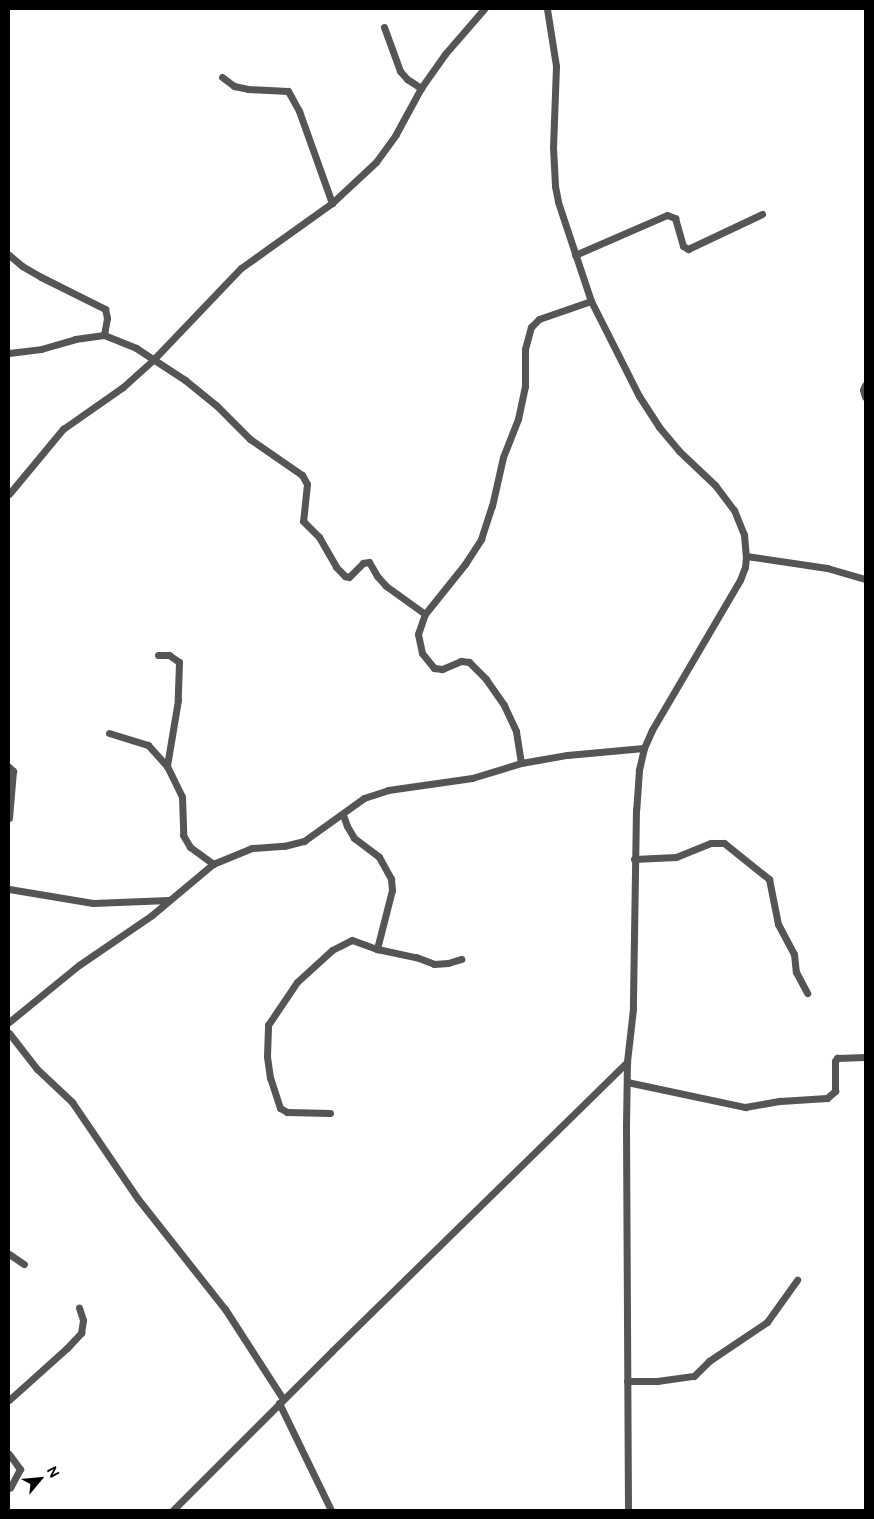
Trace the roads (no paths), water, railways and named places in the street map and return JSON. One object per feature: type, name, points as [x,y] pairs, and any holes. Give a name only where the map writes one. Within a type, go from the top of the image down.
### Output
[{"type":"street","points":[[9,494],[63,429],[123,387],[153,360],[241,268],[332,203],[376,162],[396,134],[422,88],[468,26],[484,9]]},
{"type":"street","points":[[547,9],[556,66],[553,147],[555,186],[575,255],[591,301],[629,378],[659,427],[679,450],[716,485],[734,510],[744,535],[746,556],[746,567],[740,580],[644,748],[636,809],[633,1009],[627,1062],[625,1207],[628,1510]]},
{"type":"street","points":[[384,26],[400,70],[408,79],[422,88]]},
{"type":"street","points":[[222,77],[234,86],[248,89],[288,91],[299,111],[332,203]]},
{"type":"street","points":[[575,255],[667,215],[675,218],[683,246],[688,249],[762,214]]},
{"type":"street","points":[[9,255],[22,266],[41,277],[105,309],[107,313],[104,336]]},
{"type":"street","points":[[521,763],[516,731],[504,706],[486,679],[469,662],[461,661],[442,669],[434,668],[422,653],[418,634],[425,614],[465,564],[481,539],[492,506],[503,457],[518,419],[525,386],[525,349],[531,327],[539,319],[591,301]]},
{"type":"street","points":[[9,353],[41,349],[75,340],[104,336],[136,348],[185,380],[216,405],[250,439],[302,475],[307,484],[303,520],[319,537],[336,567],[345,576],[353,574],[363,563],[369,562],[377,576],[386,586],[425,614]]},
{"type":"street","points":[[865,385],[863,390],[865,397]]},
{"type":"street","points":[[746,556],[827,568],[865,579]]},
{"type":"street","points":[[158,655],[169,655],[179,662],[178,700],[167,766]]},
{"type":"street","points":[[109,734],[148,745],[167,766],[182,797],[186,842],[213,864]]},
{"type":"street","points":[[9,1022],[79,965],[192,885],[213,864],[252,848],[284,846],[304,841],[364,798],[388,790],[472,778],[521,763],[582,753],[644,748]]},
{"type":"street","points":[[9,767],[13,771],[9,818]]},
{"type":"street","points":[[342,815],[346,826],[354,838],[379,857],[391,879],[392,890],[377,949]]},
{"type":"street","points":[[634,859],[676,857],[711,843],[724,842],[769,879],[778,924],[794,954],[798,976],[807,993]]},
{"type":"street","points":[[9,889],[93,903],[169,900]]},
{"type":"street","points":[[330,1113],[287,1112],[280,1108],[270,1078],[267,1056],[268,1025],[297,982],[332,950],[352,940],[377,949],[416,957],[434,964],[448,963],[461,959]]},
{"type":"street","points":[[9,1033],[37,1068],[72,1102],[138,1199],[225,1309],[281,1401],[331,1510]]},
{"type":"street","points":[[627,1082],[745,1107],[780,1101],[827,1098],[835,1091],[835,1062],[837,1058],[865,1057]]},
{"type":"street","points":[[173,1510],[281,1401],[627,1062]]},
{"type":"street","points":[[9,1254],[24,1264]]},
{"type":"street","points":[[627,1381],[657,1381],[694,1376],[709,1361],[767,1322],[797,1280]]},
{"type":"street","points":[[9,1400],[81,1333],[83,1320],[79,1308]]},
{"type":"street","points":[[9,1454],[20,1469],[10,1488]]}]
